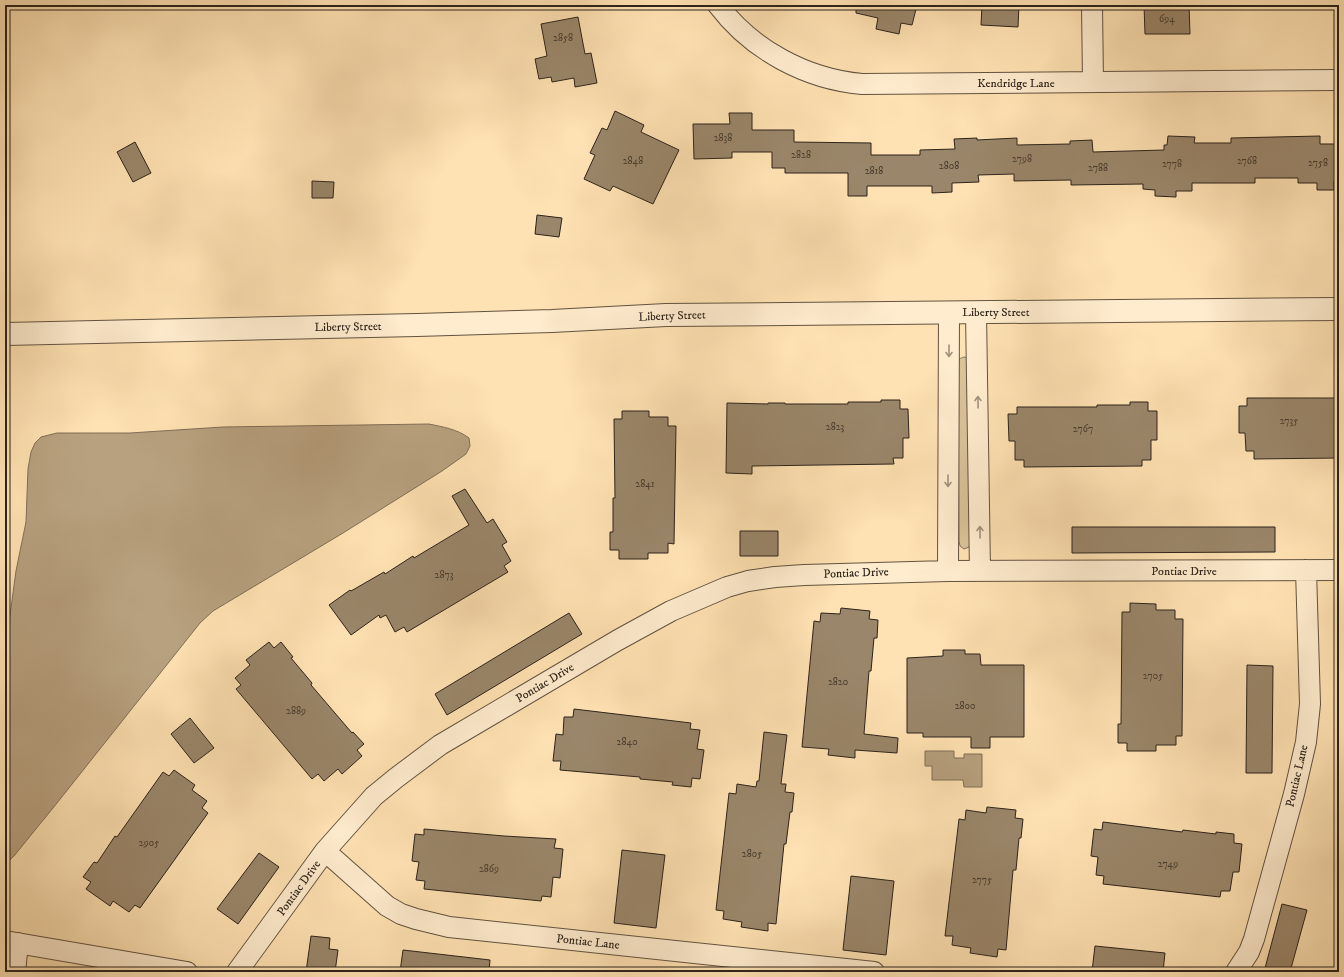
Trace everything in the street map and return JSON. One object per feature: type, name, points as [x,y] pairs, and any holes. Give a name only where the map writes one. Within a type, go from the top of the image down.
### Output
[{"type":"street","name":"Kendridge Lane","points":[[718,5],[739,29],[766,50],[794,66],[824,77],[849,83],[1339,80]]},
{"type":"street","points":[[1092,5],[1093,82]]},
{"type":"street","name":"Liberty Street","points":[[5,334],[425,325],[552,321],[666,315],[1339,310]]},
{"type":"street","points":[[948,571],[949,312]]},
{"type":"street","points":[[976,312],[980,571]]},
{"type":"street","name":"Pontiac Lane","points":[[1236,972],[1249,952],[1254,938],[1295,790],[1305,747],[1310,704],[1306,570]]},
{"type":"street","name":"Pontiac Drive","points":[[238,972],[326,851],[374,796],[396,778],[440,745],[618,640],[671,611],[727,587],[775,577],[948,571],[1339,570]]},
{"type":"street","name":"Pontiac Lane","points":[[326,851],[387,906],[401,914],[432,924],[874,972]]},
{"type":"street","points":[[15,972],[12,942],[187,972]]},
{"type":"shaded area","points":[[964,357],[968,358],[970,543],[969,547],[964,549],[960,546],[959,541],[958,364],[960,359]]},
{"type":"shaded area","points":[[429,424],[455,430],[469,438],[470,446],[466,454],[442,471],[343,533],[213,611],[200,623],[57,803],[14,856],[5,864],[5,652],[16,571],[26,522],[28,469],[31,452],[35,443],[41,437],[57,433],[130,433],[223,427]]},
{"type":"shaded area","points":[[925,751],[954,751],[954,758],[964,758],[964,754],[982,754],[982,787],[964,787],[963,780],[932,780],[932,766],[925,766]]},
{"type":"building","points":[[856,5],[917,5],[912,25],[901,23],[899,34],[876,29],[878,18],[856,13]]},
{"type":"building","points":[[982,5],[1019,5],[1018,27],[981,25]]},
{"type":"building","points":[[1144,5],[1189,5],[1190,34],[1145,34]]},
{"type":"building","points":[[578,17],[585,54],[591,53],[597,83],[575,87],[574,78],[552,82],[551,77],[539,79],[535,59],[547,56],[541,24]]},
{"type":"building","points":[[615,111],[644,125],[641,132],[679,150],[653,204],[613,186],[610,191],[584,179],[595,155],[590,153],[602,128],[607,130]]},
{"type":"building","points":[[729,113],[752,113],[752,130],[794,130],[794,142],[871,143],[871,155],[920,155],[920,150],[955,149],[954,139],[977,138],[977,140],[1017,138],[1017,145],[1070,144],[1070,141],[1092,140],[1093,152],[1164,150],[1164,145],[1167,145],[1168,136],[1195,137],[1194,143],[1231,143],[1231,138],[1320,136],[1320,144],[1339,144],[1339,181],[1334,181],[1334,190],[1317,190],[1317,183],[1298,183],[1298,178],[1255,178],[1255,183],[1192,183],[1192,191],[1176,191],[1176,197],[1155,196],[1155,190],[1143,189],[1143,184],[1071,185],[1071,180],[1014,181],[1014,174],[978,175],[979,182],[952,183],[952,192],[932,193],[932,186],[867,186],[867,196],[848,196],[848,173],[785,173],[785,168],[772,168],[772,152],[732,152],[732,158],[694,159],[693,124],[730,124]]},
{"type":"building","points":[[135,142],[151,173],[133,182],[117,152]]},
{"type":"building","points":[[312,181],[334,182],[333,198],[312,198]]},
{"type":"building","points":[[537,215],[562,218],[559,237],[535,234]]},
{"type":"building","points":[[1247,398],[1339,398],[1339,458],[1254,459],[1254,451],[1246,451],[1245,433],[1239,433],[1239,406],[1247,406]]},
{"type":"building","points":[[881,400],[900,400],[900,409],[908,409],[909,438],[903,438],[903,458],[893,458],[894,464],[752,466],[752,474],[726,473],[727,403],[848,404],[848,402],[881,402]]},
{"type":"building","points":[[1130,402],[1148,402],[1148,411],[1157,411],[1157,440],[1151,440],[1151,460],[1142,460],[1142,466],[1024,467],[1024,460],[1015,460],[1015,441],[1009,441],[1008,414],[1017,414],[1017,407],[1097,407],[1097,405],[1130,405]]},
{"type":"building","points":[[622,411],[649,411],[649,417],[668,417],[668,426],[676,426],[674,544],[668,543],[668,553],[648,553],[648,559],[619,559],[619,550],[610,550],[610,532],[613,532],[613,498],[615,498],[614,419],[622,419]]},
{"type":"building","points":[[465,489],[487,523],[493,519],[507,542],[502,545],[511,561],[504,566],[508,572],[407,632],[404,627],[395,632],[386,615],[380,618],[379,615],[351,635],[329,605],[350,590],[351,591],[384,572],[385,574],[413,556],[414,558],[469,525],[452,496]]},
{"type":"building","points":[[1072,527],[1275,527],[1275,552],[1072,553]]},
{"type":"building","points":[[740,531],[778,531],[778,556],[740,556]]},
{"type":"building","points":[[1130,603],[1156,604],[1156,610],[1175,610],[1175,619],[1183,619],[1182,736],[1176,736],[1176,745],[1156,745],[1156,751],[1127,751],[1127,743],[1118,743],[1118,724],[1121,724],[1122,612],[1130,612]]},
{"type":"building","points":[[841,608],[870,611],[869,619],[878,620],[877,638],[874,638],[871,671],[869,671],[864,734],[898,738],[897,753],[855,750],[855,758],[828,755],[829,749],[802,747],[814,621],[820,622],[821,613],[840,614]]},
{"type":"building","points":[[569,613],[582,634],[447,715],[435,694]]},
{"type":"building","points":[[269,642],[274,648],[281,642],[293,657],[291,658],[312,683],[311,685],[352,733],[353,732],[364,744],[357,750],[362,756],[342,774],[338,769],[324,781],[318,774],[312,779],[236,689],[241,685],[235,678],[250,665],[246,660]]},
{"type":"building","points":[[943,650],[965,650],[965,654],[980,654],[981,665],[1024,665],[1024,737],[990,737],[990,748],[971,748],[971,737],[923,737],[923,733],[907,733],[907,658],[943,656]]},
{"type":"building","points":[[1247,665],[1273,666],[1272,773],[1246,773]]},
{"type":"building","points":[[574,709],[691,723],[690,729],[700,730],[697,749],[704,750],[700,779],[692,778],[691,787],[672,785],[673,782],[640,779],[640,777],[560,770],[561,761],[553,761],[556,734],[563,735],[564,717],[573,717]]},
{"type":"building","points":[[190,718],[214,748],[194,763],[171,734]]},
{"type":"building","points":[[764,732],[787,735],[781,784],[786,784],[785,792],[794,793],[786,844],[784,844],[776,924],[768,923],[768,931],[741,927],[742,922],[723,919],[724,911],[716,910],[729,793],[736,794],[737,784],[756,787],[757,781],[759,781]]},
{"type":"building","points":[[174,770],[195,785],[192,790],[207,801],[202,808],[208,813],[140,908],[135,905],[129,912],[113,901],[110,906],[86,889],[91,882],[83,877],[94,862],[97,863],[115,836],[117,837],[163,772],[169,776]]},
{"type":"building","points":[[987,807],[1016,810],[1015,818],[1023,819],[1021,838],[1019,838],[1016,870],[1013,870],[1006,950],[998,949],[997,957],[970,953],[971,948],[952,945],[953,936],[945,936],[959,819],[965,820],[966,810],[986,813]]},
{"type":"building","points":[[1103,822],[1182,832],[1183,830],[1216,834],[1216,832],[1234,834],[1234,843],[1242,844],[1239,872],[1233,872],[1230,891],[1221,891],[1220,897],[1103,884],[1104,876],[1096,875],[1098,857],[1091,856],[1094,829],[1102,830]]},
{"type":"building","points":[[424,829],[556,839],[554,848],[563,849],[560,878],[553,877],[551,897],[542,896],[541,901],[424,889],[425,881],[416,880],[419,862],[412,861],[415,834],[424,835]]},
{"type":"building","points":[[622,850],[665,855],[656,928],[614,923]]},
{"type":"building","points":[[259,853],[279,867],[238,924],[217,909]]},
{"type":"building","points":[[851,876],[894,881],[886,955],[843,950]]},
{"type":"building","points":[[1282,904],[1307,910],[1290,972],[1264,972]]},
{"type":"building","points":[[311,936],[330,938],[329,949],[338,950],[335,972],[306,972]]},
{"type":"building","points":[[1095,946],[1165,953],[1163,972],[1092,971]]},
{"type":"building","points":[[403,950],[490,960],[489,972],[400,972]]}]
